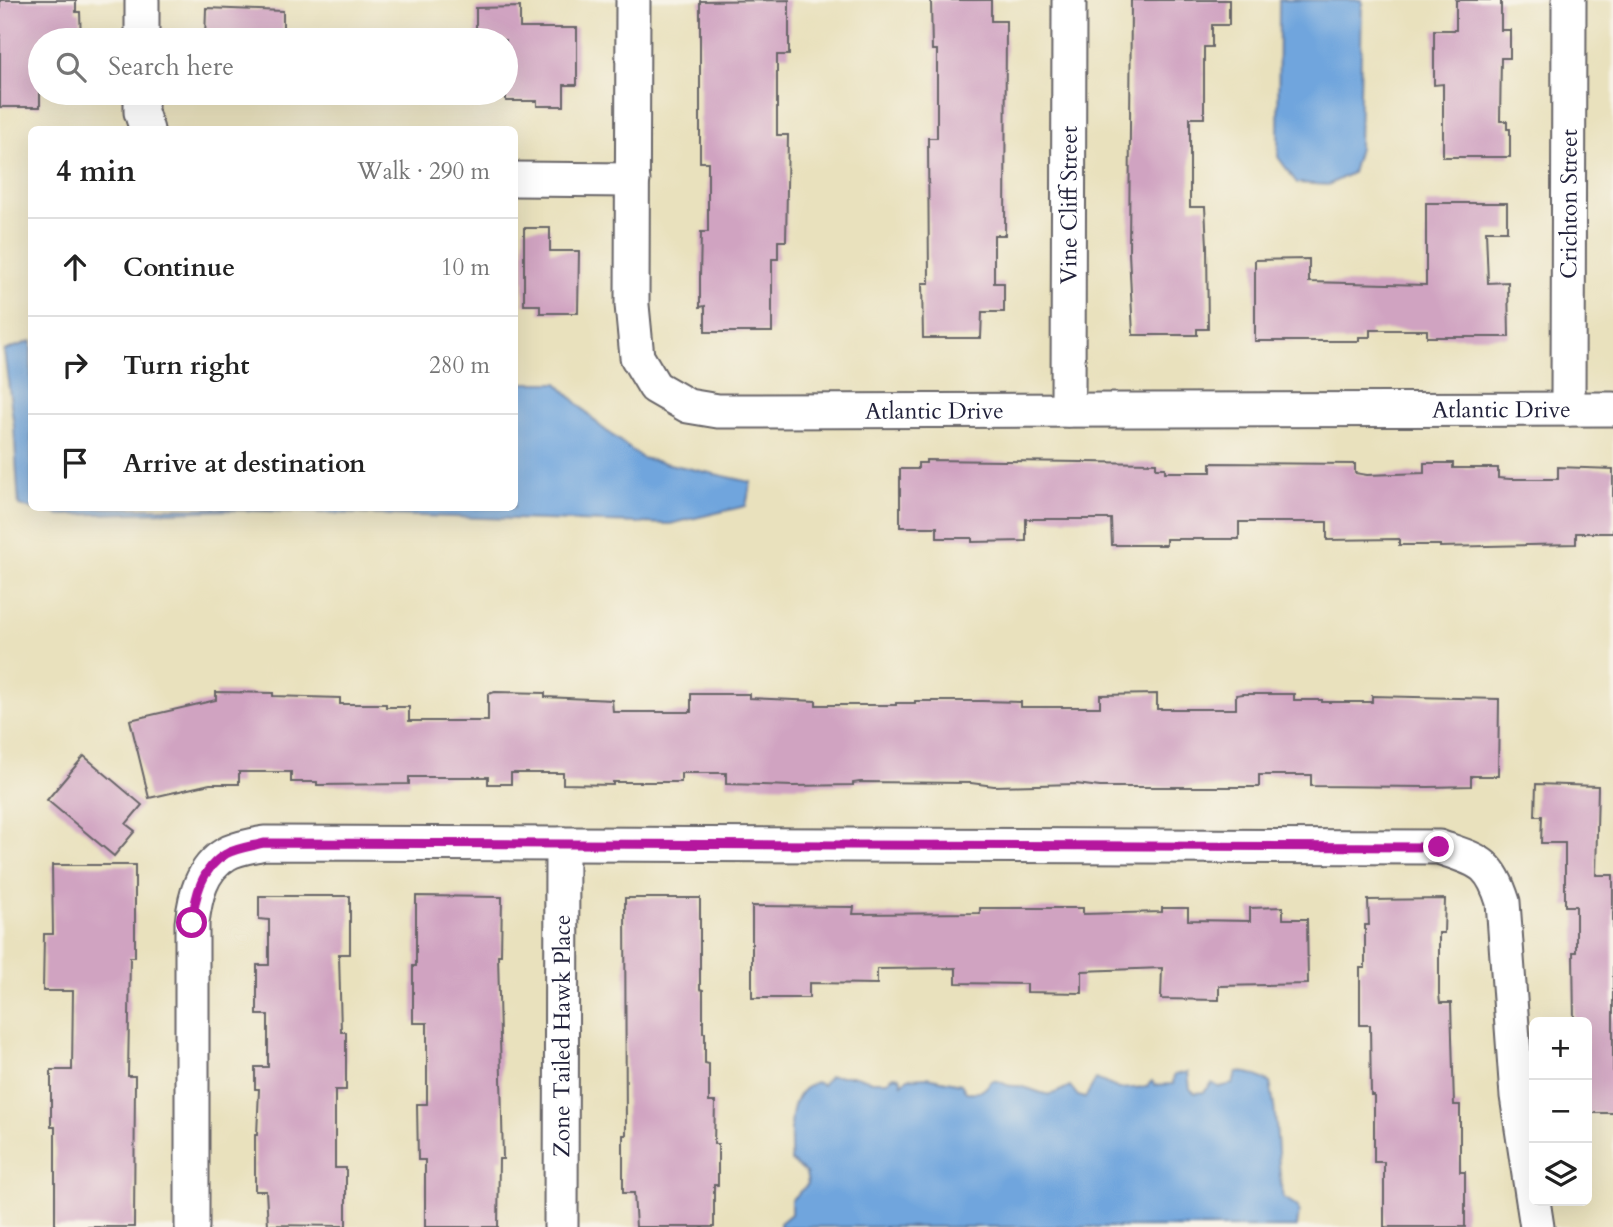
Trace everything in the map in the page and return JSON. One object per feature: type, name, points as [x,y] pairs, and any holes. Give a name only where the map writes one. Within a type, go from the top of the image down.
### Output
[{"type":"street","points":[[142,0],[142,28]]},
{"type":"street","name":"Atlantic Drive","points":[[633,0],[632,305],[637,357],[655,387],[688,406],[718,411],[1613,409]]},
{"type":"street","name":"Vine Cliff Street","points":[[1068,410],[1069,0]]},
{"type":"street","name":"Crichton Street","points":[[1568,409],[1569,0]]},
{"type":"street","points":[[141,105],[146,126]]},
{"type":"street","points":[[518,179],[633,180]]},
{"type":"street","points":[[192,1227],[192,923],[195,894],[209,869],[226,853],[264,843],[1439,847],[1476,860],[1495,877],[1503,902],[1517,1096],[1537,1227]]},
{"type":"street","name":"Zone Tailed Hawk Place","points":[[561,1227],[562,844]]},
{"type":"water","points":[[1279,0],[1362,0],[1359,148],[1352,173],[1328,185],[1297,183],[1278,157]]},
{"type":"water","points":[[28,342],[28,508],[19,506],[14,426],[4,351]]},
{"type":"water","points":[[518,383],[557,383],[600,426],[642,458],[751,482],[746,506],[670,524],[267,511],[518,511]]},
{"type":"water","points":[[42,511],[201,511],[61,515]]},
{"type":"water","points":[[1188,1072],[1190,1089],[1195,1093],[1204,1092],[1212,1083],[1219,1087],[1233,1084],[1236,1073],[1250,1073],[1270,1083],[1283,1197],[1297,1206],[1297,1227],[780,1227],[780,1223],[791,1214],[791,1200],[808,1184],[806,1173],[791,1161],[794,1105],[806,1088],[816,1082],[822,1085],[829,1076],[856,1076],[871,1081],[887,1081],[894,1076],[900,1077],[902,1084],[908,1078],[927,1077],[961,1084],[966,1092],[981,1091],[991,1081],[1046,1094],[1070,1086],[1078,1096],[1085,1098],[1096,1079],[1119,1089],[1146,1087],[1152,1081],[1155,1085],[1173,1084],[1174,1075]]},
{"type":"building","points":[[0,0],[76,0],[81,28],[28,28],[28,105],[40,107],[0,107]]},
{"type":"building","points":[[789,0],[789,55],[777,55],[777,135],[788,135],[786,241],[778,241],[778,259],[772,259],[772,332],[705,332],[705,306],[700,307],[700,278],[701,232],[708,232],[708,162],[700,162],[700,1]]},
{"type":"building","points":[[931,0],[991,0],[991,21],[1006,21],[1005,235],[994,235],[994,283],[1004,283],[1004,312],[982,312],[981,338],[923,338],[922,283],[929,283],[928,138],[937,138],[937,50],[932,50]]},
{"type":"building","points":[[1131,0],[1229,0],[1229,25],[1212,25],[1212,47],[1204,47],[1204,118],[1190,118],[1190,207],[1205,207],[1207,246],[1208,329],[1197,329],[1197,335],[1133,335],[1129,252]]},
{"type":"building","points":[[1456,0],[1501,0],[1501,30],[1510,30],[1510,58],[1501,58],[1500,121],[1507,121],[1507,129],[1510,129],[1510,157],[1443,157],[1443,84],[1434,85],[1434,30],[1456,30]]},
{"type":"building","points":[[520,7],[520,28],[577,28],[577,85],[564,85],[564,106],[537,106],[537,101],[518,101],[518,28],[476,28],[476,8]]},
{"type":"building","points":[[206,8],[283,11],[283,28],[205,28]]},
{"type":"building","points":[[1426,203],[1507,203],[1507,231],[1486,231],[1488,283],[1508,282],[1509,337],[1427,337],[1427,330],[1370,330],[1370,337],[1359,337],[1359,341],[1255,341],[1255,260],[1309,259],[1309,282],[1426,285]]},
{"type":"building","points":[[524,228],[550,228],[550,251],[579,251],[578,313],[540,313],[540,305],[524,305]]},
{"type":"building","points":[[926,460],[1156,463],[1156,468],[1165,468],[1165,472],[1211,472],[1211,463],[1355,464],[1355,473],[1367,475],[1424,473],[1424,463],[1453,463],[1453,468],[1498,468],[1498,478],[1510,479],[1558,479],[1558,467],[1613,469],[1613,533],[1576,533],[1576,544],[1440,547],[1399,545],[1399,539],[1327,540],[1327,522],[1239,522],[1239,539],[1166,539],[1166,545],[1112,545],[1111,519],[1026,519],[1026,541],[972,542],[972,538],[937,538],[937,527],[900,527],[900,469],[918,469],[918,463],[926,463]]},
{"type":"building","points":[[216,692],[340,698],[340,704],[409,707],[409,721],[488,721],[488,694],[495,692],[545,693],[545,697],[612,700],[613,712],[691,712],[691,694],[749,694],[749,698],[816,701],[816,705],[982,701],[1021,702],[1021,707],[1100,707],[1100,695],[1157,694],[1157,709],[1236,709],[1236,695],[1243,694],[1294,694],[1294,700],[1322,702],[1372,702],[1372,696],[1499,699],[1498,776],[1471,776],[1471,786],[1311,786],[1311,775],[1259,775],[1259,787],[1100,787],[1076,784],[994,786],[971,783],[860,782],[853,785],[793,786],[726,784],[726,773],[681,773],[681,782],[563,784],[563,773],[511,773],[511,784],[488,784],[488,777],[409,777],[409,784],[317,785],[317,782],[291,782],[291,772],[239,772],[239,784],[210,784],[149,798],[130,720],[216,700]]},
{"type":"building","points":[[84,756],[142,805],[126,824],[135,831],[114,856],[47,800]]},
{"type":"building","points":[[1536,784],[1598,786],[1596,875],[1613,875],[1613,1113],[1592,1113],[1592,1017],[1574,1017],[1573,952],[1576,952],[1576,906],[1565,906],[1565,843],[1541,843],[1542,816],[1535,816]]},
{"type":"building","points":[[52,865],[135,865],[135,957],[130,957],[128,1076],[135,1076],[134,1227],[55,1227],[55,1127],[51,1127],[51,1070],[72,1070],[73,991],[43,991],[44,934],[53,934]]},
{"type":"building","points":[[259,896],[350,896],[350,954],[339,954],[341,1032],[346,1032],[346,1090],[335,1090],[335,1168],[346,1168],[346,1226],[268,1225],[266,1191],[255,1191],[255,1135],[259,1089],[255,1089],[255,1067],[268,1067],[268,1015],[257,1015],[257,965],[269,965],[269,920],[259,919]]},
{"type":"building","points":[[416,896],[502,897],[501,955],[498,955],[503,1159],[499,1159],[498,1227],[425,1227],[425,1160],[418,1160],[417,1104],[427,1104],[427,1023],[413,1023]]},
{"type":"building","points":[[625,898],[700,898],[700,989],[703,990],[705,1063],[709,1064],[709,1102],[715,1102],[714,1144],[718,1144],[714,1227],[636,1227],[634,1193],[623,1193],[623,1135],[626,1135]]},
{"type":"building","points":[[1445,899],[1444,933],[1439,933],[1439,994],[1440,1003],[1451,1003],[1454,1105],[1460,1105],[1460,1172],[1465,1172],[1465,1227],[1384,1227],[1384,1162],[1374,1162],[1370,1025],[1360,1025],[1360,968],[1365,968],[1365,925],[1369,925],[1368,900]]},
{"type":"building","points":[[752,906],[854,907],[853,914],[980,913],[980,908],[1083,908],[1083,914],[1162,912],[1162,908],[1188,908],[1188,920],[1250,921],[1250,908],[1283,907],[1283,919],[1307,919],[1308,984],[1219,986],[1219,1000],[1161,999],[1162,968],[1082,971],[1082,993],[1027,992],[1027,984],[956,983],[956,968],[877,969],[877,984],[809,983],[809,998],[752,998]]},
{"type":"route","points":[[192,923],[195,894],[209,869],[226,853],[264,843],[1439,847]]}]
